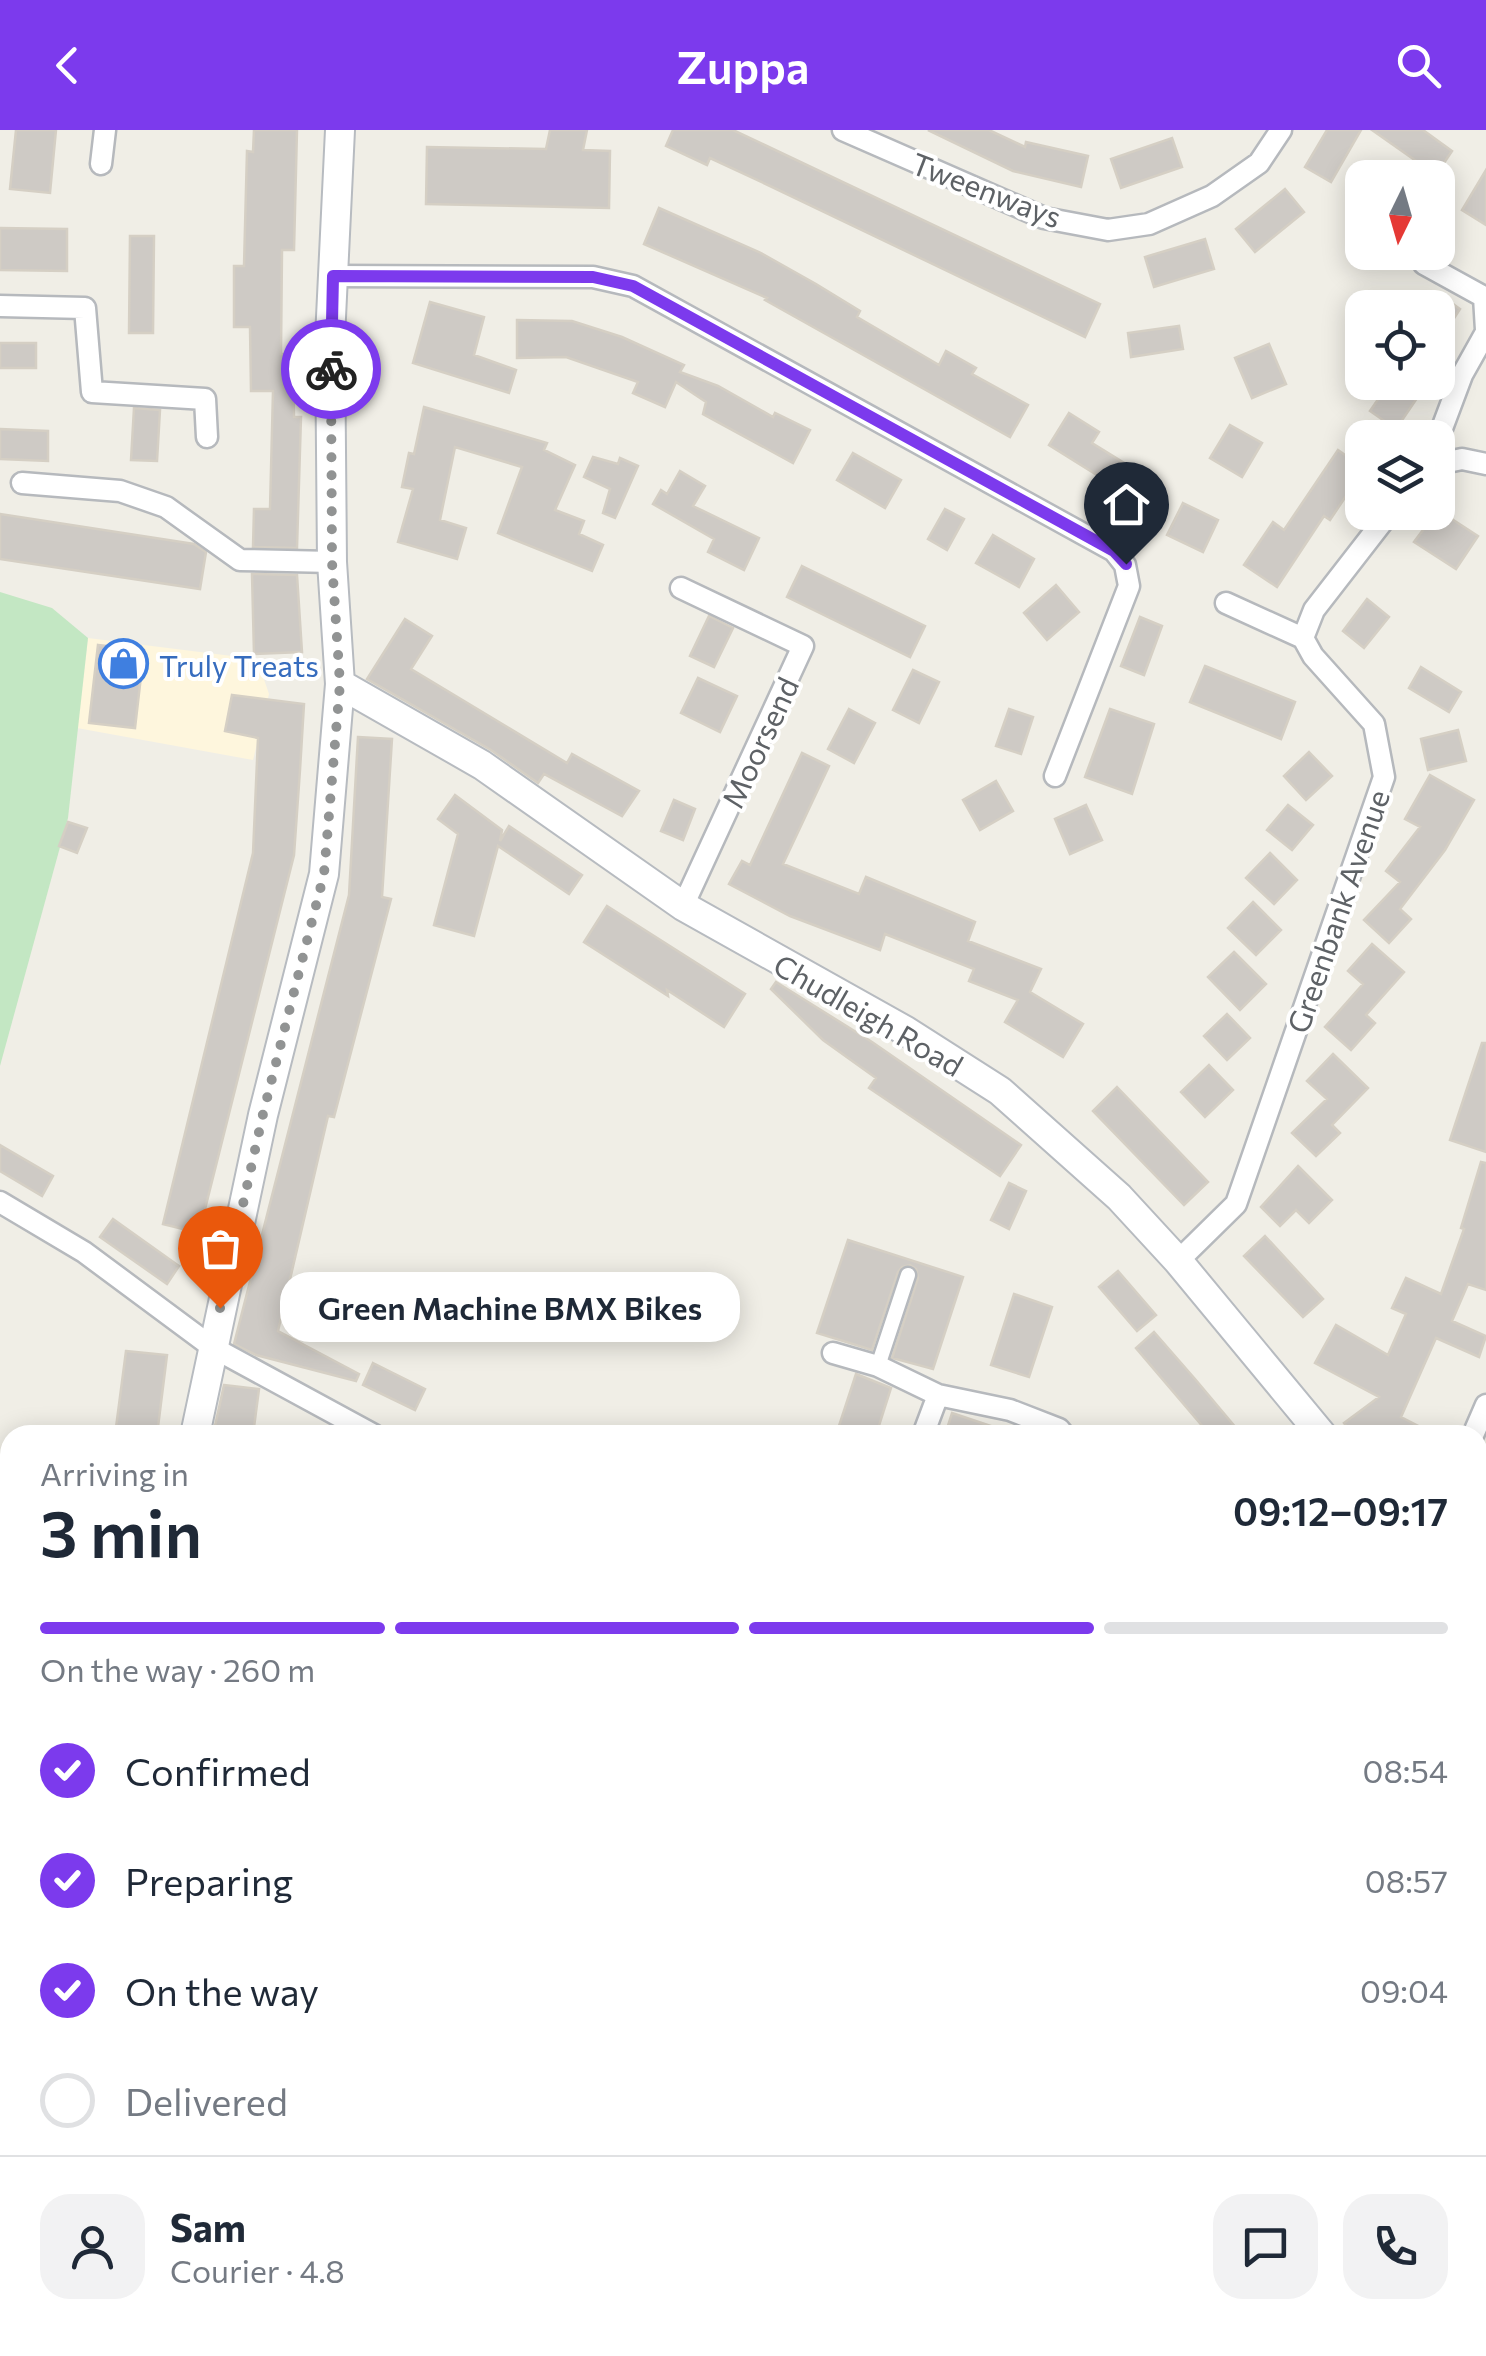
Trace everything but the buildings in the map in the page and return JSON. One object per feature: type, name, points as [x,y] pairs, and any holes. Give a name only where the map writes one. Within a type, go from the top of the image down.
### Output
[{"type":"main road","points":[[197,1425],[263,1114],[324,874],[340,684],[332,562],[330,338],[340,130]]},
{"type":"main road","name":"Chudleigh Road","points":[[340,684],[482,765],[683,906],[906,1031],[1000,1091],[1120,1197],[1314,1425]]},
{"type":"street","points":[[101,164],[105,130]]},
{"type":"street","name":"Tweenways","points":[[842,130],[1044,218],[1108,230],[1148,224],[1212,196],[1259,163],[1281,130]]},
{"type":"street","points":[[1435,270],[1484,297],[1486,331],[1462,375],[1445,420]]},
{"type":"street","points":[[333,276],[574,276],[633,286],[1114,551],[1126,564],[1130,586],[1055,776]]},
{"type":"street","points":[[0,306],[84,308],[92,392],[205,398],[207,437]]},
{"type":"street","points":[[1455,461],[1486,464]]},
{"type":"street","points":[[22,483],[120,491],[166,507],[240,560],[332,562]]},
{"type":"street","points":[[1226,603],[1304,638],[1314,610],[1376,530]]},
{"type":"street","name":"Moorsend","points":[[681,588],[803,646],[683,906]]},
{"type":"street","name":"Greenbank Avenue","points":[[1178,1261],[1236,1204],[1384,777],[1374,724],[1312,656],[1304,638]]},
{"type":"street","points":[[0,1202],[84,1252],[212,1347],[356,1425]]},
{"type":"street","points":[[878,1366],[908,1275]]},
{"type":"street","points":[[833,1353],[878,1366],[938,1394],[1010,1410],[1048,1425]]},
{"type":"street","points":[[927,1425],[938,1394]]},
{"type":"shaded area","points":[[88,638],[257,659],[269,694],[253,760],[77,728]]},
{"type":"green space","points":[[0,592],[52,608],[88,638],[68,818],[0,1066]]},
{"type":"way so far","points":[[220,1308],[263,1114],[324,874],[340,684],[332,562],[331,369]]},
{"type":"place","name":"Truly Treats","points":[[124,664]]},
{"type":"place","name":"Green Machine BMX Bikes","points":[[220,1308]]},
{"type":"route","points":[[331,369],[333,276],[593,277],[633,286],[1007,489],[1114,551],[1126,564]]}]
